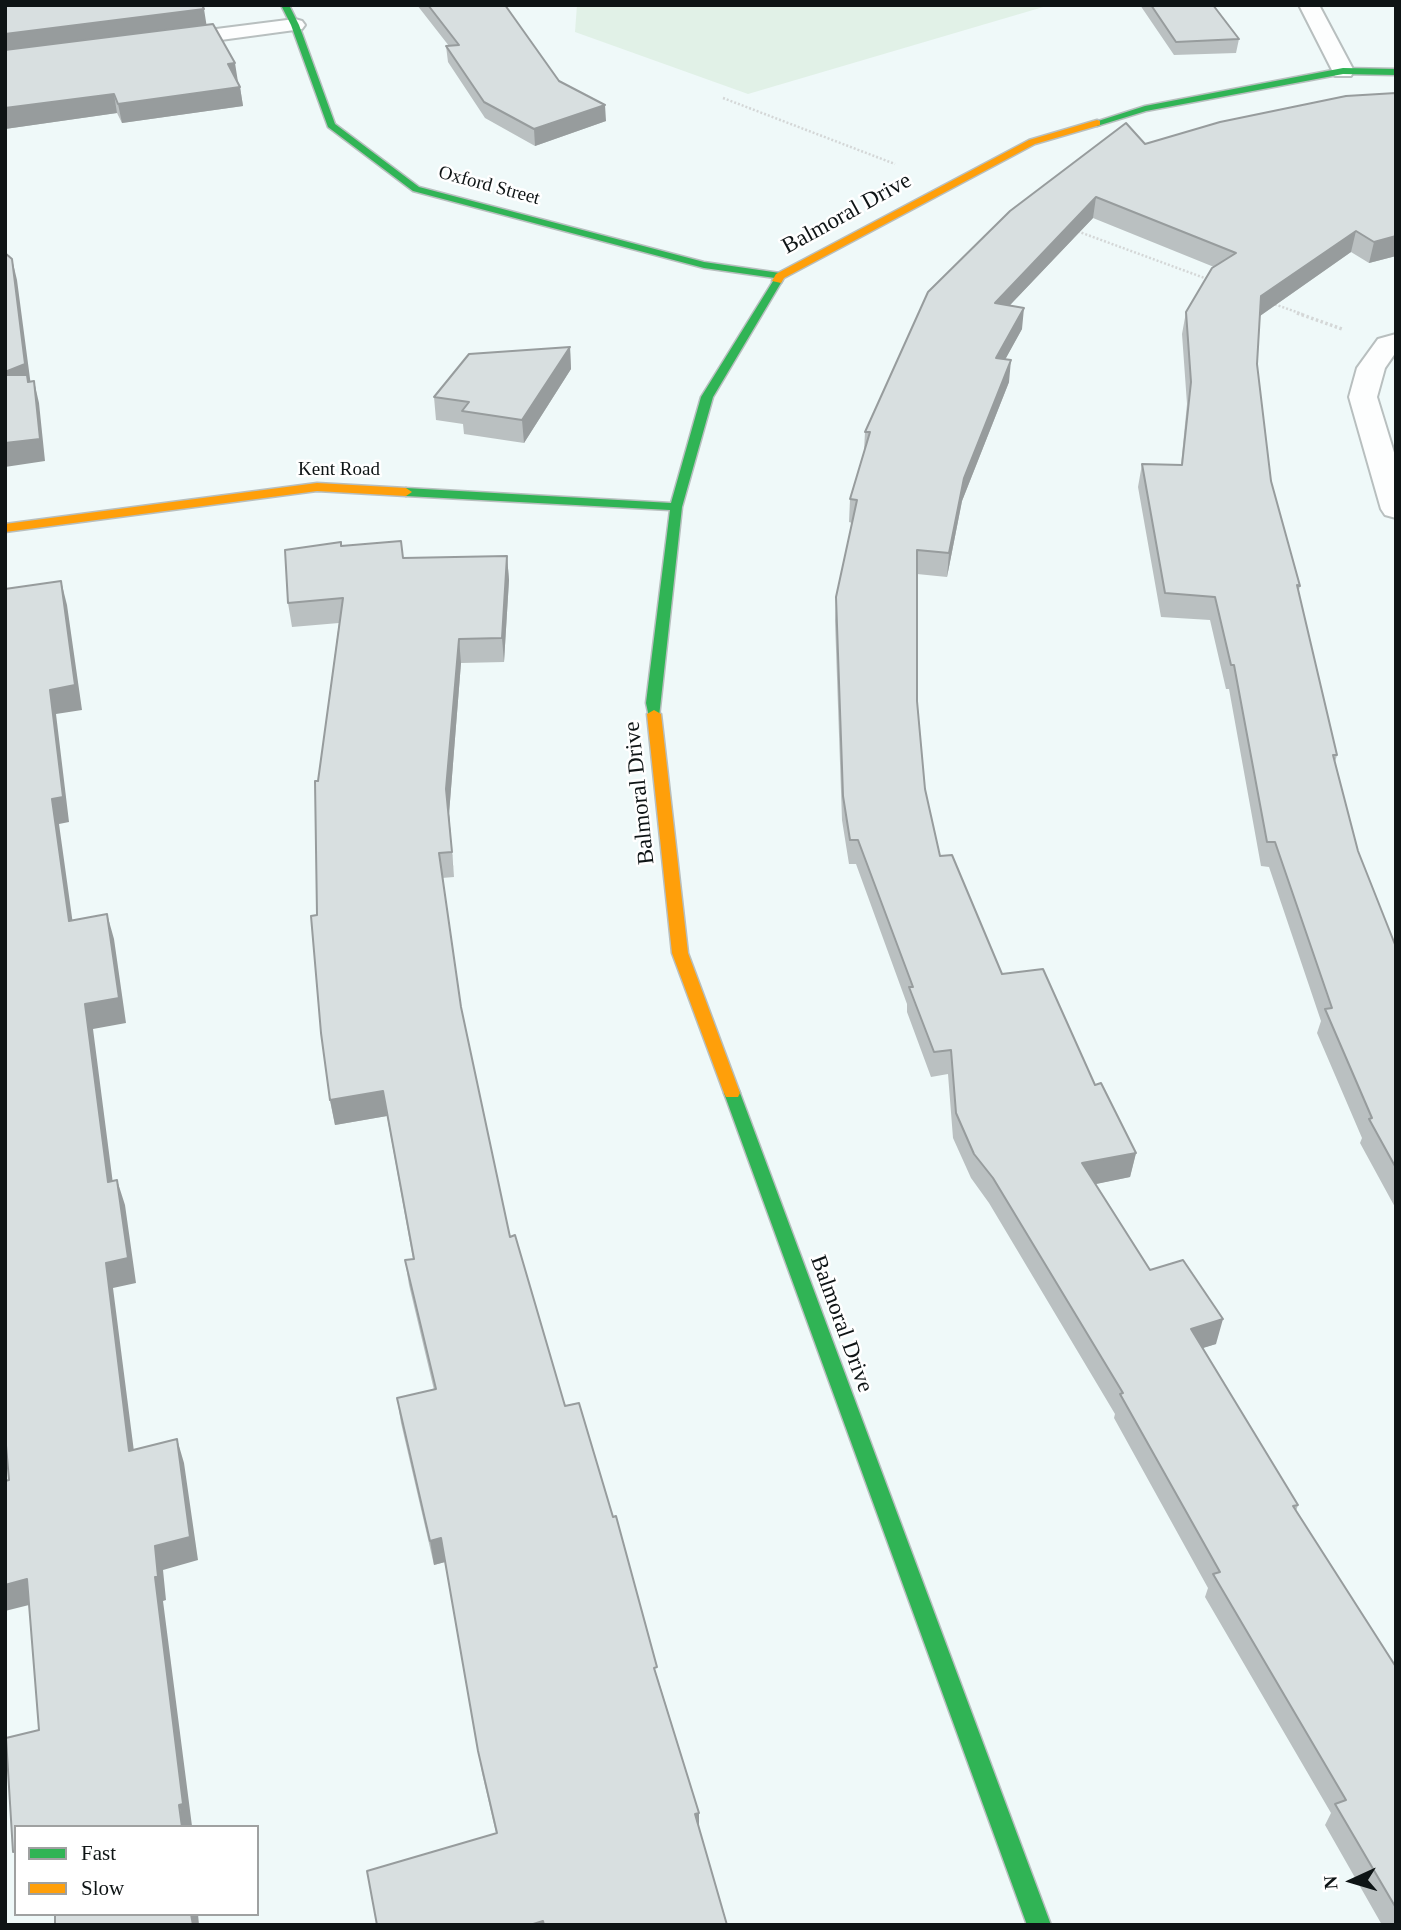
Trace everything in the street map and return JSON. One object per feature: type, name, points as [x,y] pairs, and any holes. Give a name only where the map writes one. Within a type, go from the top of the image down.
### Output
[{"type":"street","name":"Oxford Street","points":[[285,5],[295,25],[331,125],[416,189],[704,265],[780,276]]},
{"type":"street","points":[[1309,5],[1343,71]]},
{"type":"street","points":[[153,43],[295,25]]},
{"type":"street","name":"Balmoral Drive","points":[[1039,1925],[680,954],[653,704],[676,507],[706,397],[780,276],[1032,142],[1145,109],[1343,71],[1396,72]]},
{"type":"street","points":[[1392,344],[1371,368],[1363,397],[1396,509]]},
{"type":"street","name":"Kent Road","points":[[5,528],[317,487],[676,507]]},
{"type":"path","points":[[723,98],[949,184]]},
{"type":"path","points":[[1065,227],[1220,284]]},
{"type":"path","points":[[1271,303],[1392,344]]},
{"type":"shaded area","points":[[577,5],[1050,5],[748,94],[575,32]]},
{"type":"building","points":[[5,5],[202,5],[204,9],[5,34]]},
{"type":"building","points":[[428,5],[505,5],[559,81],[605,105],[534,129],[484,102],[446,46],[459,45]]},
{"type":"building","points":[[1151,5],[1213,5],[1239,39],[1176,42]]},
{"type":"building","points":[[213,24],[235,63],[228,64],[240,87],[118,104],[114,94],[5,108],[5,50]]},
{"type":"building","points":[[1396,93],[1396,236],[1374,242],[1356,231],[1261,296],[1257,364],[1271,481],[1300,586],[1297,585],[1337,755],[1333,755],[1358,851],[1396,947],[1396,1168],[1369,1119],[1372,1118],[1325,1009],[1332,1008],[1275,842],[1267,842],[1234,665],[1231,665],[1215,597],[1165,593],[1142,464],[1182,465],[1191,382],[1186,312],[1212,268],[1236,253],[1096,197],[995,303],[1024,308],[996,358],[1011,360],[964,478],[949,553],[917,550],[917,701],[925,789],[940,856],[952,855],[1002,974],[1043,969],[1095,1085],[1101,1083],[1136,1153],[1082,1163],[1150,1270],[1183,1260],[1223,1319],[1191,1329],[1298,1505],[1293,1506],[1396,1667],[1396,1908],[1335,1804],[1346,1800],[1213,1574],[1220,1572],[1120,1394],[1123,1393],[993,1178],[974,1154],[956,1113],[951,1050],[934,1052],[909,987],[913,987],[858,840],[850,840],[843,796],[836,597],[857,500],[850,499],[870,432],[865,432],[928,292],[1010,211],[1126,123],[1145,144],[1220,122],[1346,96]]},
{"type":"building","points":[[5,253],[12,259],[25,364],[5,372]]},
{"type":"building","points":[[570,347],[522,420],[462,411],[469,402],[434,397],[469,354]]},
{"type":"building","points":[[5,375],[27,375],[28,382],[34,381],[40,439],[5,443]]},
{"type":"building","points":[[401,541],[403,558],[507,556],[502,638],[459,639],[446,789],[452,852],[439,853],[461,1007],[510,1237],[515,1235],[565,1406],[579,1403],[613,1517],[616,1516],[657,1667],[654,1668],[699,1813],[695,1814],[727,1925],[544,1925],[543,1921],[530,1925],[377,1925],[367,1871],[497,1833],[478,1751],[441,1538],[430,1541],[397,1398],[436,1389],[405,1260],[414,1259],[383,1091],[330,1100],[311,916],[317,915],[315,781],[318,781],[343,598],[288,603],[285,550],[341,542],[341,546]]},
{"type":"building","points":[[61,581],[75,685],[50,690],[63,797],[52,799],[69,921],[107,914],[119,998],[85,1004],[108,1182],[117,1180],[128,1258],[106,1263],[129,1451],[177,1439],[190,1537],[155,1546],[158,1577],[155,1577],[183,1804],[179,1805],[182,1825],[14,1825],[13,1852],[6,1738],[39,1730],[27,1579],[5,1585],[5,1481],[9,1480],[5,1434],[5,589]]},
{"type":"building","points":[[55,1916],[191,1916],[193,1925],[55,1925]]},
{"type":"traffic: fast","points":[[285,5],[295,25],[331,125],[416,189],[704,265],[780,276]]},
{"type":"traffic: fast","points":[[1097,123],[1145,109],[1343,71],[1396,72]]},
{"type":"traffic: fast","points":[[654,714],[653,703],[676,507],[707,397],[777,281]]},
{"type":"traffic: fast","points":[[406,492],[676,507]]},
{"type":"traffic: fast","points":[[732,1093],[1039,1925]]},
{"type":"traffic: slow","points":[[777,281],[780,276],[1032,142],[1097,123]]},
{"type":"traffic: slow","points":[[5,528],[317,487],[406,492]]},
{"type":"traffic: slow","points":[[654,714],[680,953],[732,1093]]}]
